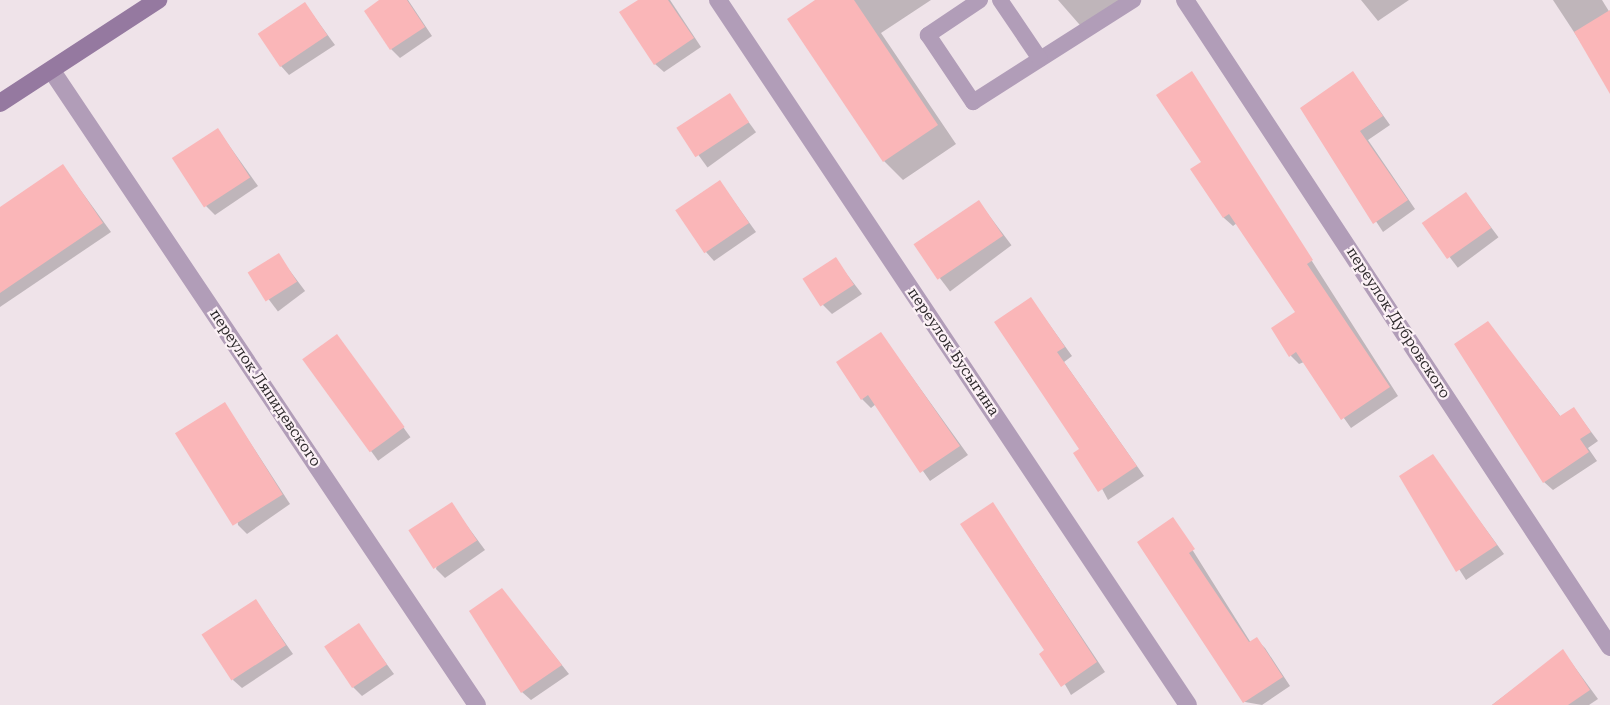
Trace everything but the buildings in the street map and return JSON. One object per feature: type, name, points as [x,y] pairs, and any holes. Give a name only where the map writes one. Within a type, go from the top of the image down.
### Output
[{"type":"street","points":[[0,104],[158,0]]},
{"type":"street","name":"переулок Бусыгина","points":[[718,0],[1188,705]]},
{"type":"street","name":"переулок Дубровского","points":[[1185,0],[1610,647]]},
{"type":"street","name":"переулок Ляпидевского","points":[[52,71],[477,705]]},
{"type":"lane","points":[[980,0],[928,35],[973,102],[1133,0]]},
{"type":"lane","points":[[1000,0],[1040,59]]}]
